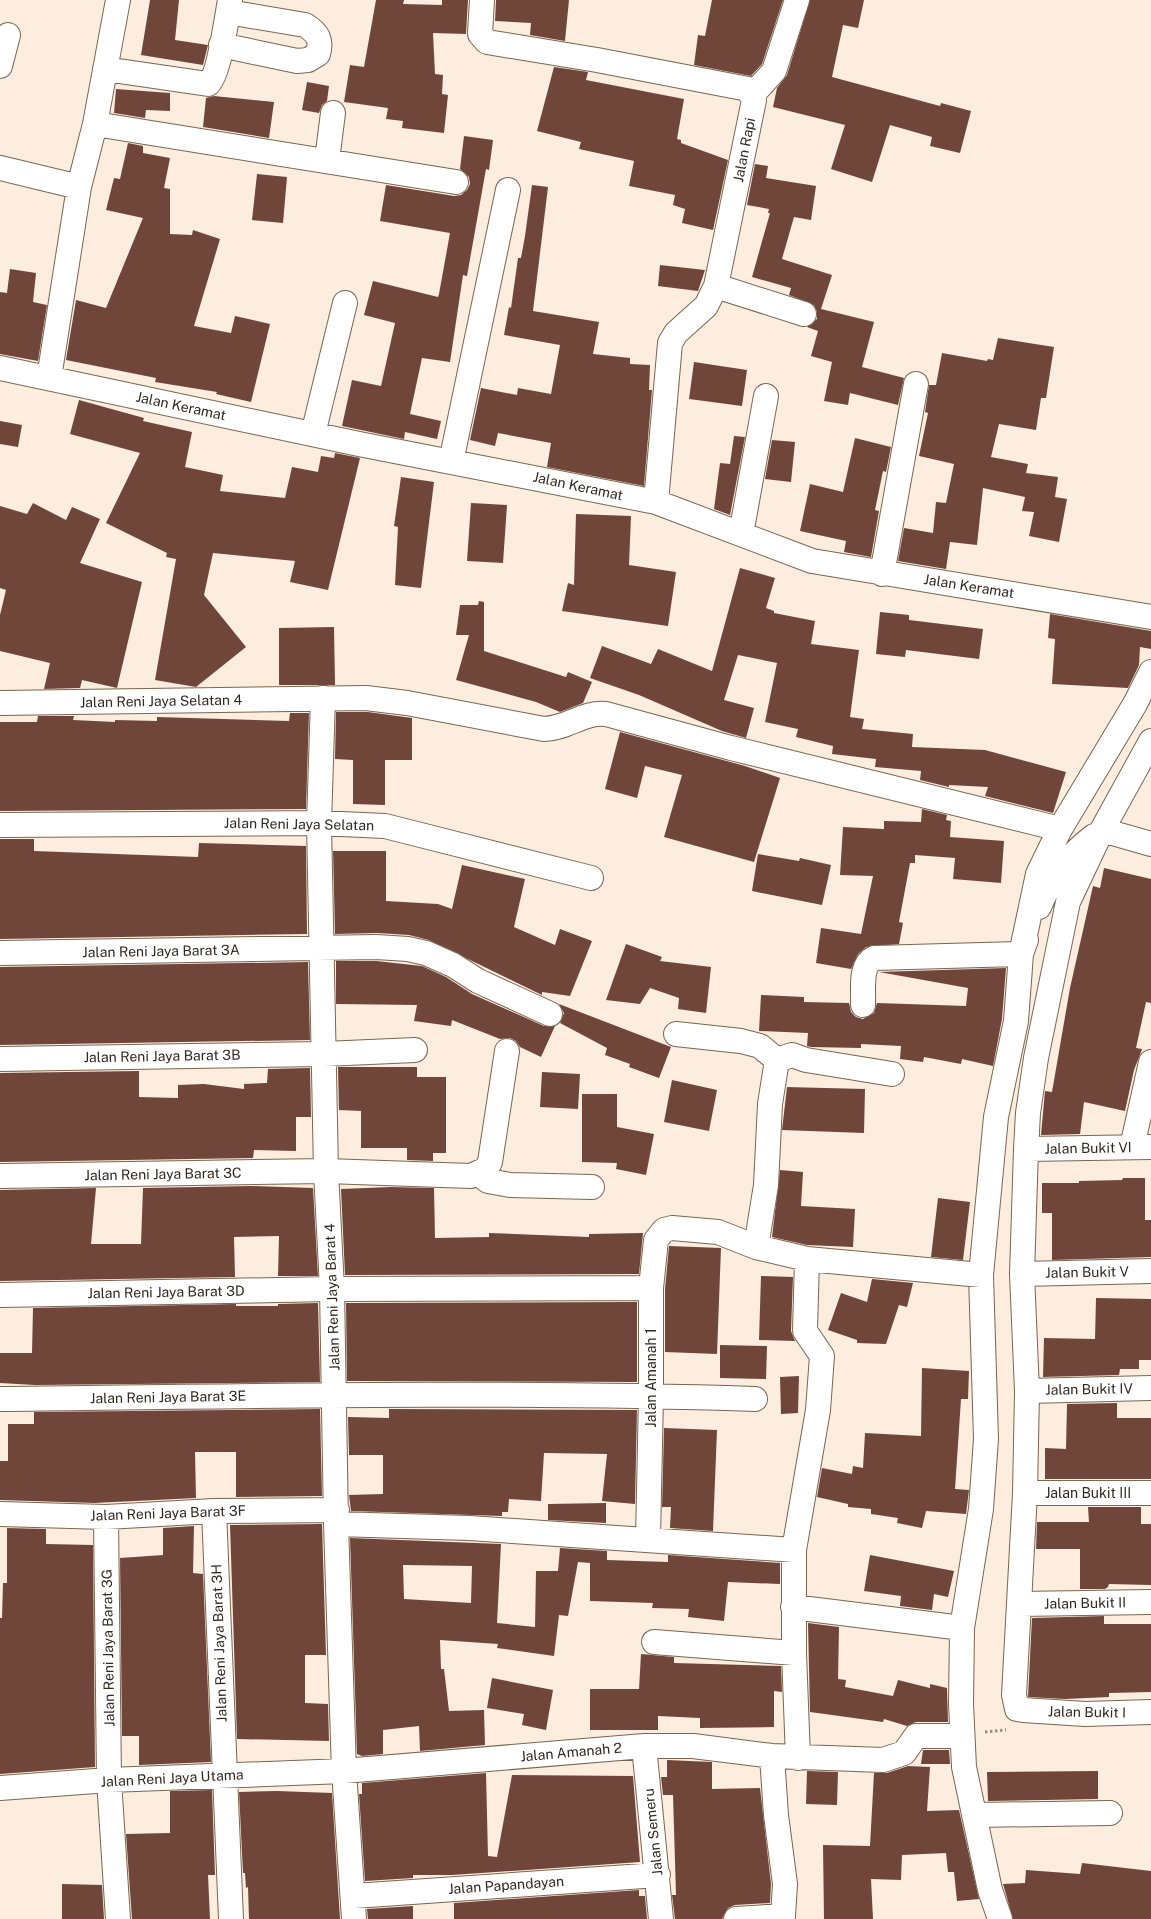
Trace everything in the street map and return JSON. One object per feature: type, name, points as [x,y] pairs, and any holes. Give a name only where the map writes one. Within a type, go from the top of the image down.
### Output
[{"type":"street","points":[[49,378],[78,187],[95,124],[118,0]]},
{"type":"street","points":[[482,0],[480,34],[487,42],[748,89],[753,94],[774,71],[798,0]]},
{"type":"street","points":[[106,68],[208,84],[212,81],[229,6],[306,25],[316,32],[321,44],[318,54],[308,60],[297,61],[221,45]]},
{"type":"street","points":[[0,66],[8,35]]},
{"type":"street","name":"Jalan Rapi","points":[[656,502],[670,343],[676,334],[706,306],[716,286],[748,132],[754,100],[753,94]]},
{"type":"street","points":[[327,160],[333,113]]},
{"type":"street","points":[[95,124],[456,182]]},
{"type":"street","points":[[0,168],[78,187]]},
{"type":"street","points":[[451,462],[508,190]]},
{"type":"street","points":[[716,286],[804,314]]},
{"type":"street","points":[[313,434],[345,303]]},
{"type":"street","name":"Jalan Keramat","points":[[0,368],[313,434],[656,502],[812,561],[882,574],[940,580],[1151,617]]},
{"type":"street","points":[[882,574],[916,384]]},
{"type":"street","points":[[741,534],[766,396]]},
{"type":"street","points":[[1000,1919],[990,1890],[964,1767],[962,1736],[962,1628],[981,1509],[986,1439],[981,1275],[996,1117],[1016,1021],[1020,954],[1038,874],[1060,829],[1112,744],[1151,672]]},
{"type":"street","name":"Jalan Reni Jaya Barat 4","points":[[323,698],[319,823],[326,1171],[336,1395],[336,1517],[344,1771],[354,1907]]},
{"type":"street","name":"Jalan Reni Jaya Selatan 4","points":[[0,703],[366,698],[407,703],[544,729],[564,727],[595,713],[606,714],[731,748],[1060,829]]},
{"type":"street","points":[[1023,1710],[1017,1710],[1014,1695],[1025,1493],[1027,1391],[1022,1274],[1028,1113],[1036,1058],[1068,902],[1102,830],[1151,741]]},
{"type":"street","name":"Jalan Reni Jaya Selatan","points":[[0,825],[319,823],[385,826],[591,878]]},
{"type":"street","points":[[1020,954],[1045,892],[1073,852],[1102,830]]},
{"type":"street","points":[[1102,830],[1151,844]]},
{"type":"street","name":"Jalan Reni Jaya Barat 3A","points":[[0,953],[376,947],[408,949],[426,953],[453,965],[478,981],[550,1014]]},
{"type":"street","points":[[863,1004],[865,968],[869,960],[874,958],[1020,954]]},
{"type":"street","points":[[676,1034],[741,1041],[760,1046],[777,1060]]},
{"type":"street","name":"Jalan Reni Jaya Barat 3B","points":[[0,1058],[324,1054],[415,1050]]},
{"type":"street","points":[[508,1051],[490,1162],[486,1169],[479,1174],[488,1182],[592,1187]]},
{"type":"street","points":[[777,1060],[792,1055],[806,1060],[892,1074]]},
{"type":"street","points":[[756,1246],[766,1185],[770,1104],[777,1060]]},
{"type":"street","points":[[1141,1147],[1151,1062]]},
{"type":"street","name":"Jalan Bukit VI","points":[[1026,1149],[1141,1147]]},
{"type":"street","name":"Jalan Reni Jaya Barat 3C","points":[[0,1176],[326,1171],[457,1176],[479,1174]]},
{"type":"street","name":"Jalan Amanah 1","points":[[648,1540],[651,1288],[656,1240],[664,1230],[672,1228],[718,1232],[756,1246],[807,1259],[981,1275]]},
{"type":"street","points":[[798,1758],[793,1606],[794,1550],[818,1410],[822,1356],[805,1331],[807,1259]]},
{"type":"street","name":"Jalan Bukit V","points":[[1022,1274],[1151,1270]]},
{"type":"street","name":"Jalan Reni Jaya Barat 3D","points":[[0,1294],[332,1289],[651,1288]]},
{"type":"street","name":"Jalan Bukit IV","points":[[1027,1391],[1151,1388]]},
{"type":"street","name":"Jalan Reni Jaya Barat 3E","points":[[0,1399],[336,1395],[651,1396],[755,1400]]},
{"type":"street","name":"Jalan Bukit III","points":[[1025,1493],[1151,1493]]},
{"type":"street","name":"Jalan Reni Jaya Barat 3F","points":[[0,1514],[106,1516],[214,1511],[336,1517]]},
{"type":"street","name":"Jalan Reni Jaya Barat 3H","points":[[214,1511],[231,1919]]},
{"type":"street","name":"Jalan Reni Jaya Barat 3G","points":[[106,1516],[109,1780],[118,1919]]},
{"type":"street","points":[[336,1517],[794,1550]]},
{"type":"street","name":"Jalan Bukit II","points":[[1019,1604],[1151,1602]]},
{"type":"street","points":[[793,1606],[962,1628]]},
{"type":"street","points":[[654,1642],[794,1653]]},
{"type":"street","name":"Jalan Bukit I","points":[[1023,1710],[1085,1714],[1151,1712]]},
{"type":"street","name":"Jalan Amanah 2","points":[[344,1771],[644,1746],[694,1746],[798,1758],[891,1759],[904,1753],[916,1736],[962,1736]]},
{"type":"street","name":"Jalan Semeru","points":[[644,1746],[661,1919]]},
{"type":"street","points":[[736,1919],[783,1916],[785,1884],[776,1814],[772,1756]]},
{"type":"street","name":"Jalan Reni Jaya Utama","points":[[0,1788],[109,1780],[344,1771]]},
{"type":"street","points":[[974,1815],[1110,1813]]},
{"type":"street","name":"Jalan Papandayan","points":[[354,1907],[658,1875]]},
{"type":"path","points":[[962,1736],[1013,1728],[1023,1710]]},
{"type":"building","points":[[150,0],[179,0],[175,40],[208,45],[203,65],[141,55]]},
{"type":"building","points":[[376,0],[404,0],[403,4],[442,5],[442,0],[468,0],[466,34],[433,33],[435,74],[443,75],[442,94],[448,95],[444,133],[402,128],[403,121],[386,119],[388,108],[344,102],[350,65],[364,67]]},
{"type":"building","points":[[496,0],[569,0],[565,41],[530,35],[531,23],[495,21]]},
{"type":"building","points":[[712,0],[783,0],[762,64],[751,76],[694,65],[698,35],[705,36]]},
{"type":"building","points":[[810,0],[864,0],[858,28],[843,25],[832,77],[940,106],[941,103],[971,111],[960,153],[930,146],[932,137],[890,125],[872,182],[831,169],[845,125],[773,107],[777,88],[787,75]]},
{"type":"building","points":[[554,67],[588,72],[586,80],[684,99],[677,139],[681,140],[681,143],[728,160],[713,230],[682,223],[685,209],[673,205],[675,195],[629,186],[634,161],[579,149],[581,142],[537,131]]},
{"type":"building","points":[[307,82],[329,86],[327,101],[322,105],[319,113],[302,110]]},
{"type":"building","points":[[116,89],[170,93],[170,111],[146,110],[145,118],[114,113]]},
{"type":"building","points":[[214,96],[274,102],[269,138],[203,127],[206,98]]},
{"type":"building","points":[[464,136],[493,140],[489,170],[486,169],[467,276],[463,275],[450,362],[422,358],[410,414],[441,421],[437,439],[405,432],[404,439],[342,426],[352,380],[381,386],[395,323],[364,315],[373,281],[438,297],[439,294],[450,233],[380,221],[386,185],[454,196],[461,195],[470,184],[469,177],[460,169]]},
{"type":"building","points":[[128,143],[143,146],[143,153],[170,158],[164,188],[170,189],[170,234],[192,235],[193,230],[220,239],[194,326],[231,333],[235,316],[270,324],[251,402],[216,394],[217,392],[155,382],[156,378],[66,360],[76,300],[106,308],[143,218],[106,210],[114,178],[120,179]]},
{"type":"building","points":[[755,164],[768,166],[766,178],[816,186],[811,220],[794,217],[782,259],[832,275],[821,309],[874,322],[862,367],[904,378],[898,405],[850,393],[848,405],[824,401],[832,362],[811,356],[818,331],[807,327],[817,319],[814,305],[789,295],[791,288],[752,277],[770,213],[768,213],[769,209],[747,205]]},
{"type":"building","points":[[257,174],[287,177],[283,223],[252,220]]},
{"type":"building","points":[[532,185],[548,187],[533,311],[599,322],[593,354],[630,358],[630,364],[650,365],[649,390],[652,390],[644,486],[547,467],[551,443],[498,433],[495,446],[470,440],[481,388],[517,395],[518,388],[551,394],[560,345],[504,335],[509,307],[511,308],[518,258],[521,258]]},
{"type":"building","points":[[660,265],[705,270],[698,291],[658,286]]},
{"type":"building","points":[[10,269],[36,273],[33,302],[47,305],[38,361],[0,354],[0,292],[7,293]]},
{"type":"building","points":[[998,338],[1054,347],[1046,398],[1041,398],[1036,430],[999,424],[991,457],[1028,464],[1026,473],[1058,477],[1055,497],[1067,499],[1059,542],[1029,536],[1034,512],[1022,511],[1025,497],[983,488],[977,545],[950,542],[946,569],[898,561],[904,528],[933,533],[936,502],[946,503],[954,464],[919,456],[928,413],[925,412],[929,385],[936,385],[942,353],[987,361],[988,359],[993,360]]},
{"type":"building","points":[[694,362],[747,370],[742,406],[689,399]]},
{"type":"building","points":[[79,400],[144,418],[143,421],[192,432],[185,467],[223,475],[220,491],[285,498],[292,467],[318,472],[321,456],[334,458],[335,453],[360,458],[328,590],[290,582],[295,561],[213,553],[204,595],[246,647],[196,687],[155,680],[176,559],[166,557],[167,553],[106,523],[140,453],[70,434]]},
{"type":"building","points":[[0,421],[22,425],[18,447],[0,444]]},
{"type":"building","points":[[734,436],[745,437],[730,515],[714,509],[720,463],[730,464]]},
{"type":"building","points":[[855,438],[891,447],[886,472],[883,471],[875,510],[879,511],[871,557],[844,552],[846,541],[800,531],[810,484],[843,492]]},
{"type":"building","points":[[772,440],[795,442],[791,482],[765,479]]},
{"type":"building","points":[[401,477],[434,482],[421,588],[395,585],[398,527],[394,526]]},
{"type":"building","points":[[33,503],[66,520],[72,507],[100,519],[80,563],[142,582],[117,688],[82,680],[80,688],[44,689],[50,663],[0,651],[0,615],[6,590],[0,588],[0,506],[27,514]]},
{"type":"building","points":[[471,503],[507,505],[503,563],[467,561]]},
{"type":"building","points":[[576,514],[631,516],[629,565],[676,572],[668,626],[562,611],[568,583],[574,585]]},
{"type":"building","points":[[740,568],[775,578],[766,608],[774,611],[774,613],[815,621],[811,644],[859,650],[850,717],[864,719],[862,729],[913,734],[912,747],[985,750],[1066,772],[1053,813],[985,796],[988,787],[949,785],[949,787],[920,780],[921,771],[875,767],[876,759],[832,754],[833,746],[796,737],[798,729],[765,722],[777,663],[738,655],[724,700],[754,708],[746,738],[722,731],[639,695],[590,678],[602,646],[651,664],[658,649],[712,671]]},
{"type":"building","points":[[479,601],[484,602],[484,651],[566,677],[568,672],[592,682],[583,703],[560,712],[536,702],[456,680],[469,635],[456,635],[460,605],[478,605]]},
{"type":"building","points":[[880,612],[909,615],[909,620],[983,629],[979,659],[906,650],[905,657],[876,654]]},
{"type":"building","points":[[1050,614],[1151,631],[1151,649],[1140,647],[1139,665],[1128,688],[1052,684],[1055,639],[1048,638]]},
{"type":"building","points":[[334,627],[335,685],[279,685],[279,628]]},
{"type":"building","points":[[336,712],[368,712],[412,718],[412,760],[385,760],[385,805],[353,804],[353,760],[335,759]]},
{"type":"building","points":[[290,713],[309,713],[306,809],[0,811],[0,722],[37,722],[38,716],[74,716],[73,720],[115,722],[115,720],[157,721],[157,717],[289,721]]},
{"type":"building","points":[[620,732],[745,766],[780,778],[754,862],[664,837],[682,775],[645,766],[637,798],[605,789]]},
{"type":"building","points":[[922,809],[947,815],[946,820],[951,821],[950,837],[1004,841],[1001,883],[953,879],[955,858],[915,855],[915,863],[910,863],[899,922],[903,923],[899,944],[866,947],[858,954],[851,969],[816,963],[821,928],[861,934],[873,876],[840,875],[843,827],[884,829],[884,821],[921,822]]},
{"type":"building","points":[[0,839],[34,839],[34,851],[198,857],[199,843],[306,846],[307,934],[0,939]]},
{"type":"building","points":[[333,851],[386,851],[386,901],[438,904],[452,909],[462,865],[525,879],[514,927],[555,945],[560,929],[592,941],[570,996],[542,992],[542,995],[429,940],[409,935],[377,933],[335,934]]},
{"type":"building","points":[[758,854],[799,861],[800,858],[831,865],[822,905],[752,891]]},
{"type":"building","points":[[1104,868],[1151,879],[1151,1003],[1146,1002],[1136,1048],[1142,1049],[1134,1070],[1125,1111],[1084,1102],[1080,1134],[1041,1135],[1045,1091],[1052,1092],[1070,988],[1093,886],[1100,888]]},
{"type":"building","points":[[626,944],[662,957],[660,961],[711,967],[706,1013],[678,1009],[679,998],[650,988],[640,1004],[606,1000]]},
{"type":"building","points":[[336,961],[376,961],[422,966],[446,977],[472,994],[544,1026],[555,1026],[541,1057],[520,1047],[516,1041],[510,1038],[500,1039],[452,1020],[451,1026],[414,1021],[417,1005],[336,1004]]},
{"type":"building","points":[[308,962],[310,1040],[0,1045],[0,967]]},
{"type":"building","points":[[1006,968],[1002,1019],[993,1066],[962,1059],[961,1064],[924,1057],[923,1062],[900,1059],[901,1046],[861,1044],[861,1048],[811,1047],[807,1046],[808,1033],[759,1031],[761,995],[804,997],[804,1002],[849,1003],[851,1012],[856,1017],[863,1019],[874,1013],[877,1003],[966,1006],[968,988],[879,972]]},
{"type":"building","points":[[559,1004],[671,1047],[659,1078],[629,1067],[630,1064],[605,1055],[607,1048],[560,1023],[564,1013]]},
{"type":"building","points":[[338,1067],[417,1067],[417,1077],[446,1077],[446,1153],[433,1153],[433,1161],[407,1160],[407,1148],[361,1148],[361,1111],[339,1110]]},
{"type":"building","points":[[310,1068],[311,1117],[296,1117],[296,1151],[254,1150],[253,1158],[0,1162],[0,1073],[139,1071],[139,1097],[178,1098],[178,1085],[204,1084],[244,1089],[244,1084],[267,1083],[268,1069]]},
{"type":"building","points":[[542,1072],[580,1074],[578,1109],[540,1107]]},
{"type":"building","points":[[672,1080],[717,1090],[709,1131],[664,1122]]},
{"type":"building","points":[[787,1087],[865,1089],[864,1133],[782,1130]]},
{"type":"building","points":[[582,1094],[617,1094],[617,1127],[654,1134],[646,1175],[616,1169],[617,1163],[582,1162]]},
{"type":"building","points":[[780,1170],[803,1172],[801,1206],[855,1209],[853,1247],[807,1245],[772,1237]]},
{"type":"building","points":[[1123,1178],[1145,1178],[1145,1220],[1151,1220],[1151,1257],[1052,1260],[1052,1213],[1042,1213],[1042,1183],[1079,1183],[1079,1181],[1122,1180]]},
{"type":"building","points":[[252,1186],[313,1188],[318,1276],[278,1276],[279,1236],[234,1237],[235,1277],[0,1281],[0,1190],[96,1188],[91,1244],[141,1244],[143,1188]]},
{"type":"building","points":[[434,1188],[435,1238],[489,1237],[489,1233],[589,1237],[589,1234],[643,1233],[639,1274],[345,1275],[341,1189]]},
{"type":"building","points":[[938,1198],[970,1202],[963,1260],[931,1257]]},
{"type":"building","points":[[669,1246],[721,1248],[717,1354],[665,1352],[665,1289]]},
{"type":"building","points":[[761,1276],[793,1277],[791,1331],[795,1341],[759,1340]]},
{"type":"building","points":[[872,1279],[913,1283],[907,1307],[899,1305],[886,1344],[857,1343],[857,1340],[828,1330],[841,1293],[867,1302]]},
{"type":"building","points":[[1096,1298],[1151,1299],[1151,1360],[1139,1360],[1139,1369],[1120,1369],[1119,1375],[1043,1377],[1044,1338],[1095,1339]]},
{"type":"building","points":[[637,1302],[637,1382],[347,1381],[346,1303]]},
{"type":"building","points":[[318,1303],[320,1382],[35,1385],[0,1383],[0,1353],[32,1353],[33,1308],[236,1304],[236,1306],[278,1306],[278,1304]]},
{"type":"building","points":[[720,1345],[767,1346],[766,1379],[720,1378]]},
{"type":"building","points":[[922,1368],[969,1371],[968,1399],[961,1399],[955,1489],[969,1490],[966,1514],[926,1511],[922,1528],[897,1523],[898,1518],[871,1514],[871,1509],[848,1507],[848,1504],[817,1497],[822,1468],[852,1474],[853,1466],[863,1468],[865,1433],[921,1436]]},
{"type":"building","points":[[799,1376],[798,1413],[781,1414],[780,1377]]},
{"type":"building","points":[[1117,1403],[1117,1418],[1151,1418],[1151,1479],[1045,1479],[1045,1448],[1066,1449],[1067,1404]]},
{"type":"building","points":[[320,1409],[322,1496],[236,1497],[236,1452],[195,1452],[196,1498],[94,1503],[0,1500],[0,1461],[8,1461],[8,1424],[34,1424],[34,1412]]},
{"type":"building","points":[[389,1409],[637,1410],[635,1504],[602,1501],[607,1454],[544,1453],[541,1501],[509,1499],[508,1512],[502,1512],[502,1516],[351,1511],[349,1495],[383,1494],[383,1455],[349,1455],[348,1417],[389,1418]]},
{"type":"building","points":[[664,1428],[717,1430],[713,1531],[670,1528],[671,1507],[662,1507]]},
{"type":"building","points":[[606,1503],[606,1523],[548,1520],[548,1504]]},
{"type":"building","points":[[1088,1507],[1141,1507],[1141,1524],[1151,1524],[1151,1585],[1109,1584],[1105,1589],[1080,1589],[1080,1549],[1036,1549],[1037,1522],[1089,1522]]},
{"type":"building","points":[[322,1524],[326,1655],[305,1655],[305,1703],[328,1704],[329,1741],[237,1739],[230,1525]]},
{"type":"building","points":[[194,1526],[193,1573],[203,1574],[211,1762],[139,1765],[139,1736],[122,1736],[120,1558],[163,1555],[163,1528]]},
{"type":"building","points":[[7,1528],[46,1529],[46,1544],[93,1545],[95,1767],[0,1774],[0,1618],[2,1618],[3,1583],[7,1583]]},
{"type":"building","points":[[350,1538],[501,1544],[497,1623],[535,1627],[536,1571],[558,1571],[560,1548],[607,1551],[607,1560],[668,1562],[668,1555],[780,1563],[780,1584],[728,1582],[724,1621],[688,1617],[689,1609],[652,1608],[653,1603],[590,1601],[590,1563],[578,1562],[568,1616],[559,1615],[554,1656],[497,1648],[498,1644],[440,1640],[441,1669],[444,1669],[449,1711],[484,1710],[485,1745],[420,1751],[419,1726],[383,1730],[383,1754],[362,1756],[357,1754]],"holes":[[[403,1565],[472,1566],[471,1603],[404,1599]]]},
{"type":"building","points":[[870,1555],[954,1571],[948,1597],[934,1594],[932,1610],[900,1606],[901,1596],[864,1591]]},
{"type":"building","points":[[1104,1616],[1104,1624],[1151,1624],[1151,1692],[1109,1693],[1109,1697],[1065,1699],[1028,1697],[1032,1618]]},
{"type":"building","points":[[808,1623],[839,1627],[838,1679],[846,1680],[845,1687],[893,1696],[898,1680],[930,1688],[930,1684],[947,1688],[948,1722],[916,1722],[907,1726],[884,1719],[883,1722],[810,1712]]},
{"type":"building","points":[[641,1654],[674,1657],[674,1663],[781,1666],[782,1692],[774,1691],[774,1727],[700,1728],[700,1718],[658,1716],[658,1730],[590,1730],[590,1689],[639,1689]]},
{"type":"building","points":[[492,1678],[553,1690],[546,1730],[522,1725],[524,1714],[487,1708]]},
{"type":"building","points":[[923,1750],[949,1750],[950,1764],[921,1764]]},
{"type":"building","points":[[667,1760],[712,1762],[712,1789],[760,1788],[771,1884],[770,1903],[735,1905],[728,1908],[722,1919],[675,1919],[672,1895],[676,1895],[673,1795],[663,1795],[661,1777],[667,1777]]},
{"type":"building","points":[[908,1766],[930,1767],[927,1811],[959,1810],[979,1899],[957,1901],[954,1872],[948,1872],[946,1853],[902,1855],[901,1880],[871,1879],[873,1919],[824,1919],[823,1845],[870,1846],[874,1773],[887,1773]]},
{"type":"building","points":[[807,1771],[838,1772],[837,1805],[806,1804]]},
{"type":"building","points":[[1098,1771],[1098,1799],[988,1801],[987,1772]]},
{"type":"building","points":[[486,1773],[488,1856],[497,1857],[512,1775],[633,1776],[640,1862],[452,1875],[413,1875],[413,1878],[365,1881],[359,1794],[362,1794],[362,1783]]},
{"type":"building","points":[[212,1790],[215,1875],[208,1875],[210,1919],[132,1919],[126,1834],[170,1833],[170,1791]]},
{"type":"building","points":[[239,1792],[332,1793],[340,1919],[249,1919],[248,1887],[246,1888],[245,1873],[243,1873]]},
{"type":"building","points":[[1082,1863],[1151,1871],[1151,1919],[1013,1919],[1003,1884],[1025,1883],[1026,1870],[1080,1874]]},
{"type":"building","points":[[62,1884],[102,1885],[104,1919],[62,1919]]},
{"type":"building","points":[[639,1890],[639,1896],[645,1896],[647,1919],[454,1919],[454,1903]]},
{"type":"building","points":[[413,1906],[413,1919],[368,1919],[367,1909]]}]
